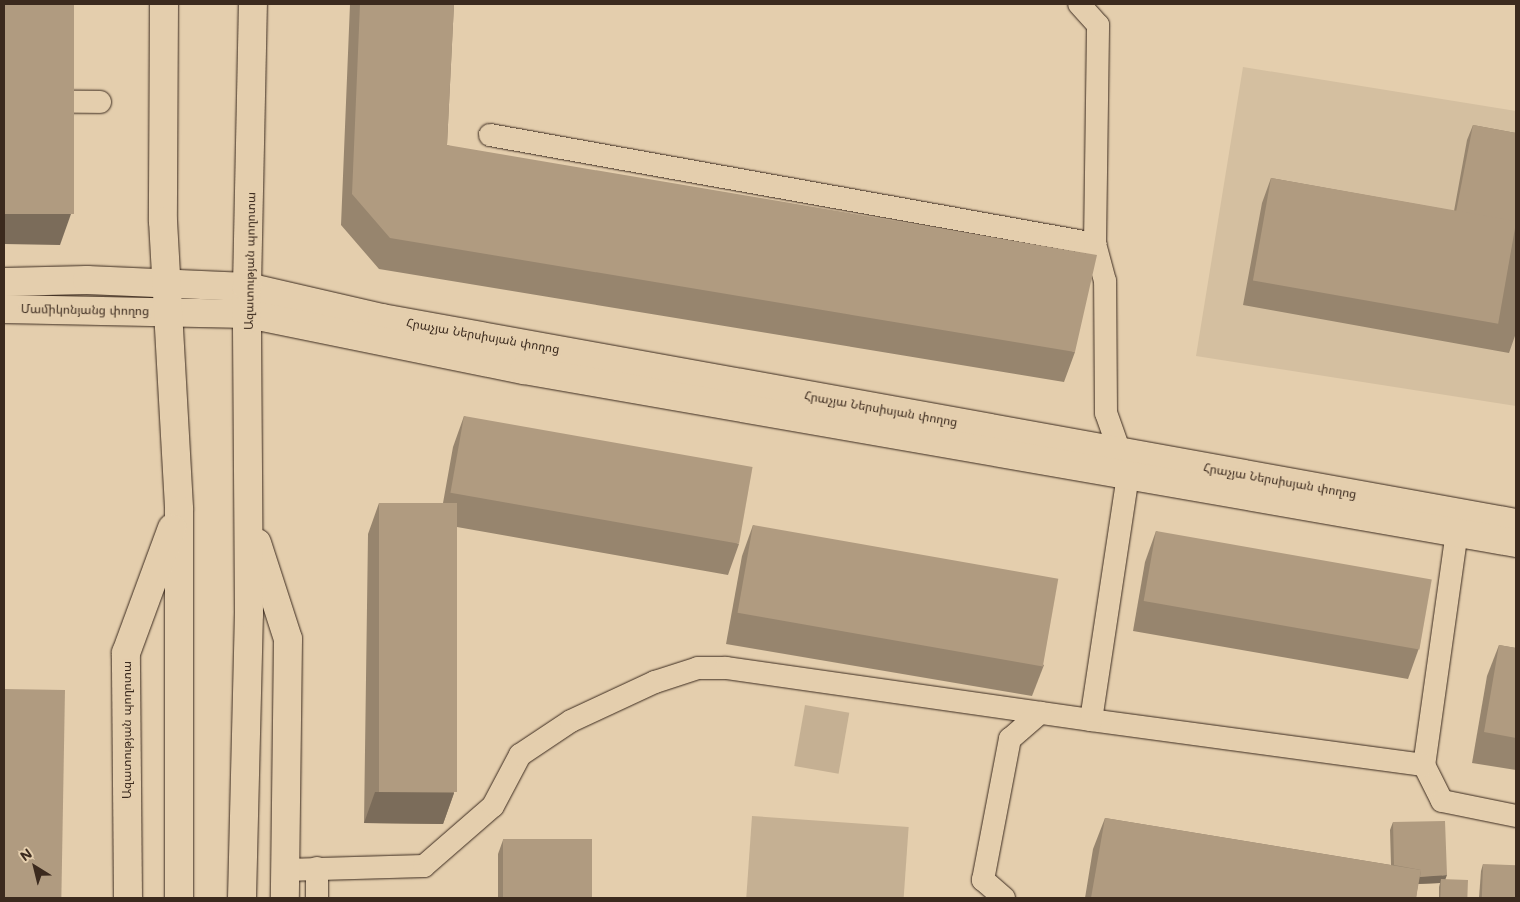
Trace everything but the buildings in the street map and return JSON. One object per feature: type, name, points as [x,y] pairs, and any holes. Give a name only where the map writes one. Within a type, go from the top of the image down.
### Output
[{"type":"street","name":"Ազատության պողոտա","points":[[164,4],[163,221],[179,510],[179,898]]},
{"type":"street","name":"Ազատության պողոտա","points":[[242,898],[248,518],[248,287],[253,4]]},
{"type":"street","points":[[4,282],[167,283]]},
{"type":"street","name":"Հրաչյա Ներսիսյան փողոց","points":[[167,283],[248,287],[382,318],[1124,463],[1458,524],[1516,543]]},
{"type":"street","name":"Մամիկոնյանց փողոց","points":[[4,309],[248,314]]},
{"type":"street","name":"Հրաչյա Ներսիսյան փողոց","points":[[248,314],[524,370],[1124,463]]},
{"type":"street","name":"Ազատության պողոտա","points":[[128,898],[126,653],[179,510]]},
{"type":"street","name":"Ազատության պողոտա","points":[[248,518],[288,639],[285,898]]},
{"type":"street","name":"Հրաչյա Ներսիսյան փողոց","points":[[1458,524],[1516,523]]},
{"type":"lane","points":[[1079,4],[1098,25],[1096,244],[1105,281],[1106,413],[1124,463],[1091,720]]},
{"type":"lane","points":[[4,100],[100,102]]},
{"type":"lane","points":[[490,135],[1096,244]]},
{"type":"lane","points":[[1458,524],[1424,765],[1442,801],[1516,816]]},
{"type":"lane","points":[[285,870],[424,866],[492,806],[520,755],[571,721],[655,682],[698,668],[726,668],[1424,765]]},
{"type":"lane","points":[[1004,898],[983,880],[1008,749],[1010,739],[1040,713]]},
{"type":"lane","points":[[317,868],[317,898]]},
{"type":"shaded area","points":[[1243,67],[1516,111],[1516,406],[1196,356]]},
{"type":"shaded area","points":[[805,705],[849,713],[839,774],[794,766]]},
{"type":"shaded area","points":[[752,816],[909,827],[904,898],[746,898]]}]
